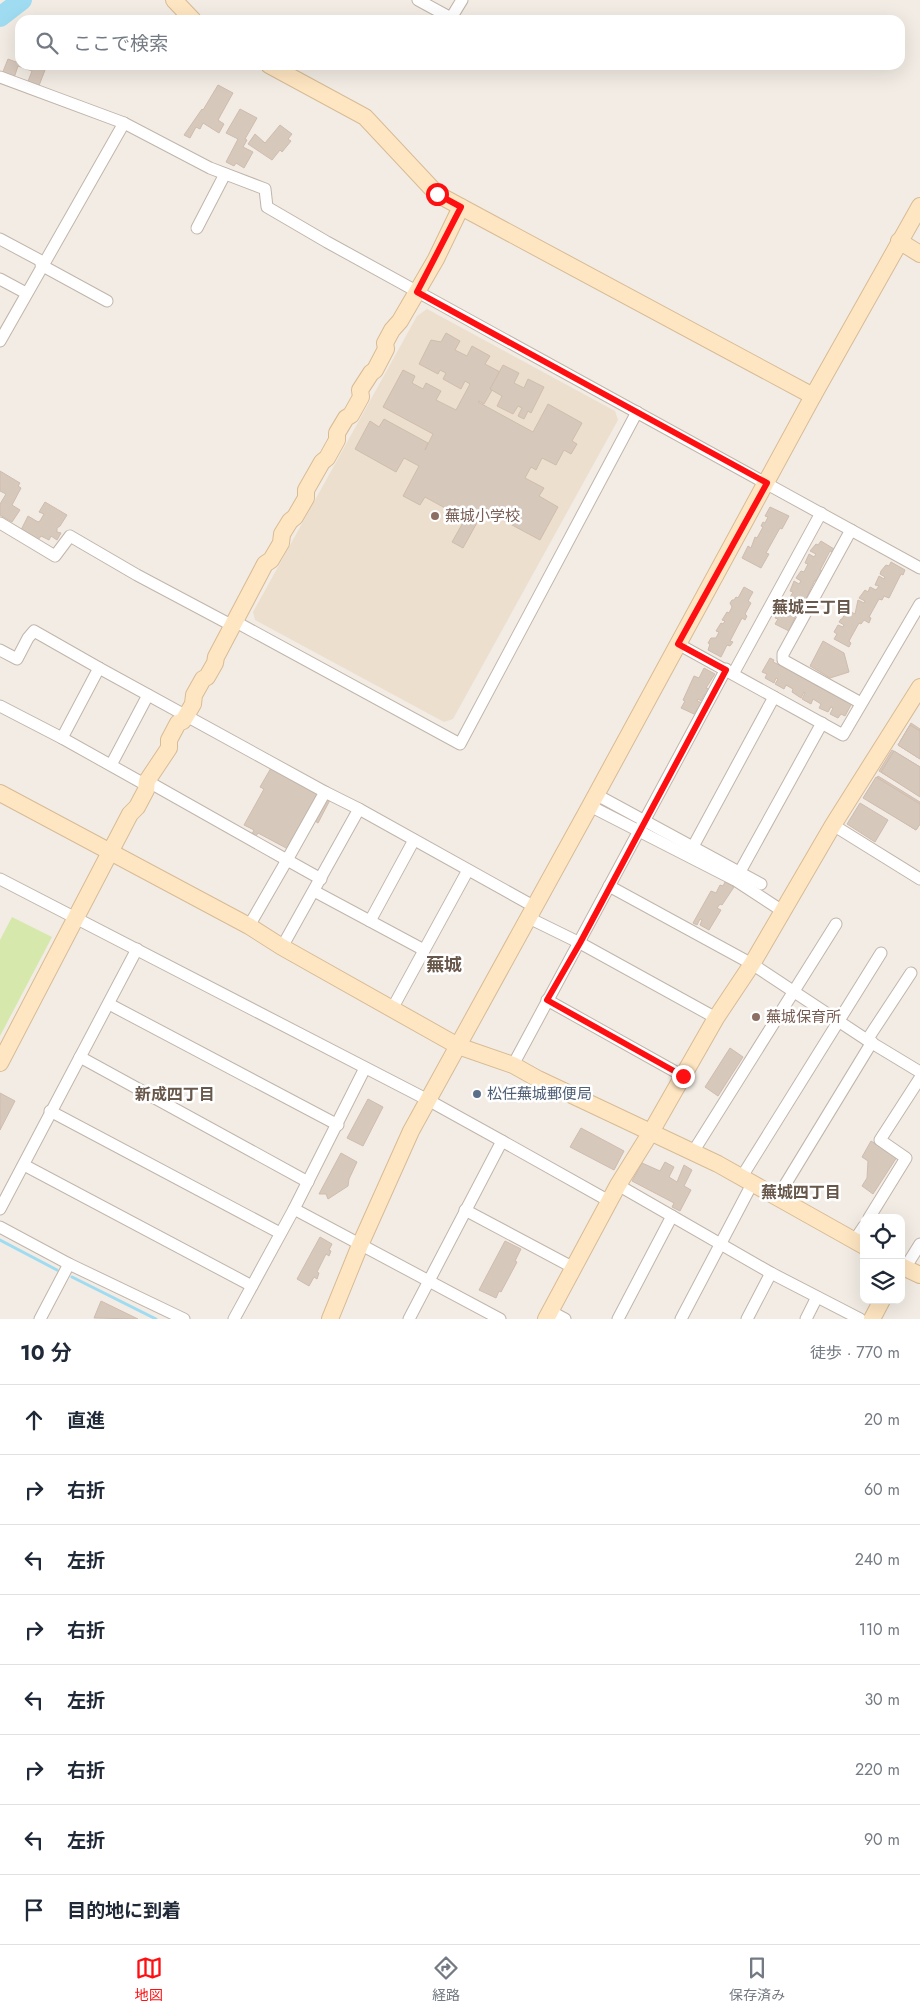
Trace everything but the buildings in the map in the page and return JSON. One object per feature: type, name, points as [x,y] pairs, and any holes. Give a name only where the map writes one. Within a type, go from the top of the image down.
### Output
[{"type":"street","points":[[174,0],[188,15]]},
{"type":"street","points":[[418,0],[446,15]]},
{"type":"street","points":[[453,15],[462,0]]},
{"type":"street","points":[[278,70],[365,117],[437,194],[813,396]]},
{"type":"street","points":[[0,77],[124,124],[210,168],[265,189],[267,207],[417,292],[920,567]]},
{"type":"street","points":[[0,340],[124,124]]},
{"type":"street","points":[[197,228],[225,174]]},
{"type":"street","points":[[330,1319],[360,1245],[411,1131],[594,800],[813,396],[920,206]]},
{"type":"street","points":[[0,1063],[130,814],[137,807],[146,783],[169,748],[169,740],[178,722],[183,721],[187,715],[193,704],[194,695],[215,663],[216,657],[265,564],[271,560],[280,543],[282,534],[306,498],[306,490],[337,440],[337,433],[346,418],[351,415],[361,397],[360,390],[375,370],[386,349],[385,343],[417,292],[461,207]]},
{"type":"street","points":[[0,239],[107,301]]},
{"type":"street","points":[[899,241],[920,254]]},
{"type":"street","points":[[0,279],[26,293]]},
{"type":"street","points":[[0,523],[55,556],[70,536],[137,575],[234,624],[460,744],[638,412]]},
{"type":"street","points":[[513,1065],[609,886],[821,513]]},
{"type":"street","points":[[851,530],[783,654],[783,660],[861,703]]},
{"type":"street","points":[[678,644],[843,734],[920,604]]},
{"type":"street","points":[[0,650],[17,660],[28,638],[34,632],[468,870],[580,943],[716,1018]]},
{"type":"street","points":[[62,738],[98,668]]},
{"type":"street","points":[[565,1319],[548,1315],[618,1185],[651,1132],[716,1018],[784,912],[833,825],[920,687]]},
{"type":"street","points":[[111,766],[148,695]]},
{"type":"street","points":[[690,851],[774,697]]},
{"type":"street","points":[[0,706],[321,879]]},
{"type":"street","points":[[738,876],[822,723]]},
{"type":"street","points":[[249,926],[325,792]]},
{"type":"street","points":[[0,793],[249,926],[282,947],[458,1046],[513,1065],[538,1079],[692,1152],[859,1243]]},
{"type":"street","points":[[594,800],[646,822],[690,851],[738,876],[761,884]]},
{"type":"street","points":[[594,800],[640,832],[690,851]]},
{"type":"street","points":[[282,947],[358,809]]},
{"type":"street","points":[[833,825],[920,879]]},
{"type":"street","points":[[370,921],[414,840]]},
{"type":"street","points":[[392,1008],[468,870]]},
{"type":"street","points":[[738,876],[784,912]]},
{"type":"street","points":[[0,879],[428,1100],[609,1202]]},
{"type":"street","points":[[609,886],[752,964],[920,1072]]},
{"type":"street","points":[[314,891],[424,950]]},
{"type":"street","points":[[692,1152],[836,924]]},
{"type":"street","points":[[0,1209],[4,1193],[24,1164],[50,1111],[137,949]]},
{"type":"street","points":[[681,1319],[721,1244],[747,1181],[880,953]]},
{"type":"street","points":[[777,1198],[911,973]]},
{"type":"street","points":[[547,1000],[683,1076]]},
{"type":"street","points":[[109,1004],[338,1125]]},
{"type":"street","points":[[80,1057],[308,1182]]},
{"type":"street","points":[[234,1319],[338,1125],[365,1068]]},
{"type":"street","points":[[871,1214],[906,1158],[880,1140],[920,1078]]},
{"type":"street","points":[[50,1111],[280,1233]]},
{"type":"street","points":[[409,1319],[502,1141]]},
{"type":"street","points":[[24,1164],[252,1286]]},
{"type":"street","points":[[618,1185],[771,1273],[860,1319]]},
{"type":"street","points":[[294,1209],[500,1319]]},
{"type":"street","points":[[465,1210],[574,1268]]},
{"type":"street","points":[[618,1319],[672,1216]]},
{"type":"street","points":[[0,1228],[69,1264],[184,1319]]},
{"type":"street","points":[[905,1264],[920,1244]]},
{"type":"street","points":[[40,1319],[69,1264]]},
{"type":"street","points":[[905,1268],[920,1275]]},
{"type":"street","points":[[747,1319],[771,1273]]},
{"type":"street","points":[[806,1319],[817,1297]]},
{"type":"street","points":[[872,1319],[880,1304]]},
{"type":"shaded area","name":"蕪城小学校","points":[[427,309],[615,411],[618,420],[453,719],[444,722],[255,620],[253,612],[417,316]]},
{"type":"green space","points":[[12,917],[52,937],[0,1036],[0,940]]},
{"type":"waterway","points":[[0,17],[22,0]]},
{"type":"waterway","points":[[0,1240],[57,1270]]},
{"type":"waterway","points":[[72,1277],[156,1319]]},
{"type":"place","name":"蕪城小学校","points":[[435,516]]},
{"type":"place","name":"蕪城保育所","points":[[756,1017]]},
{"type":"place","name":"松任蕪城郵便局","points":[[477,1094]]},
{"type":"district","name":"蕪城三丁目","points":[[812,607]]},
{"type":"district","name":"蕪城","points":[[444,965]]},
{"type":"district","name":"新成四丁目","points":[[175,1094]]},
{"type":"district","name":"蕪城四丁目","points":[[801,1192]]},
{"type":"route","points":[[437,194],[461,207],[436,259],[431,264],[417,292],[767,483],[678,644],[726,670],[646,822],[547,1000],[683,1076]]}]
